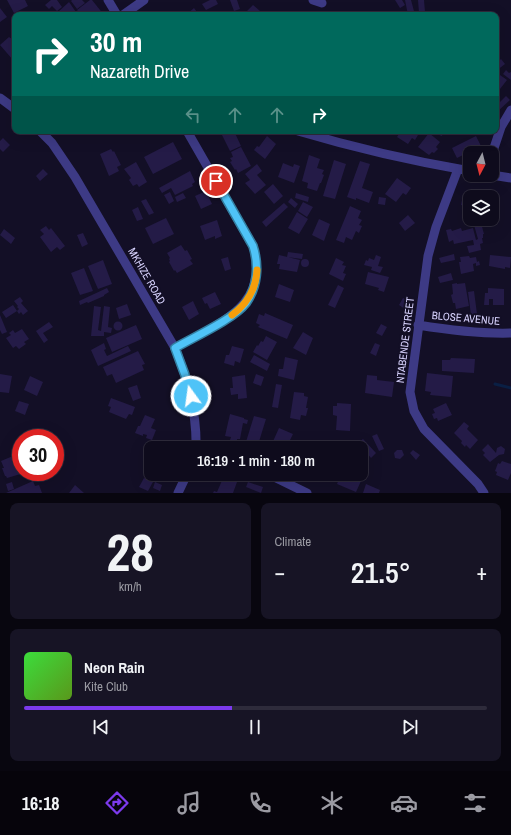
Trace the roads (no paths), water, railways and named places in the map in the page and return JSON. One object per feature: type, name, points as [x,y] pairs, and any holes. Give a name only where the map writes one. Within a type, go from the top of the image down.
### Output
[{"type":"street","points":[[108,0],[115,12]]},
{"type":"street","points":[[127,12],[144,0]]},
{"type":"street","points":[[0,98],[12,107]]},
{"type":"street","points":[[499,133],[511,110]]},
{"type":"street","name":"MKHIZE ROAD","points":[[43,134],[52,143],[75,177],[175,348],[185,375],[194,407],[196,441]]},
{"type":"street","points":[[175,348],[228,318],[238,310],[246,302],[257,276],[257,266],[253,246],[189,134]]},
{"type":"street","points":[[308,134],[391,156],[463,170]]},
{"type":"street","points":[[495,146],[499,134]]},
{"type":"street","name":"NTABENDE STREET","points":[[458,169],[436,227],[428,256],[410,392],[414,411],[424,429],[478,484],[484,493]]},
{"type":"street","points":[[499,176],[511,178]]},
{"type":"street","name":"BLOSE AVENUE","points":[[418,325],[484,334],[511,333]]},
{"type":"street","points":[[178,493],[184,481]]},
{"type":"street","points":[[282,481],[307,493]]},
{"type":"waterway","points":[[495,384],[511,388]]}]
